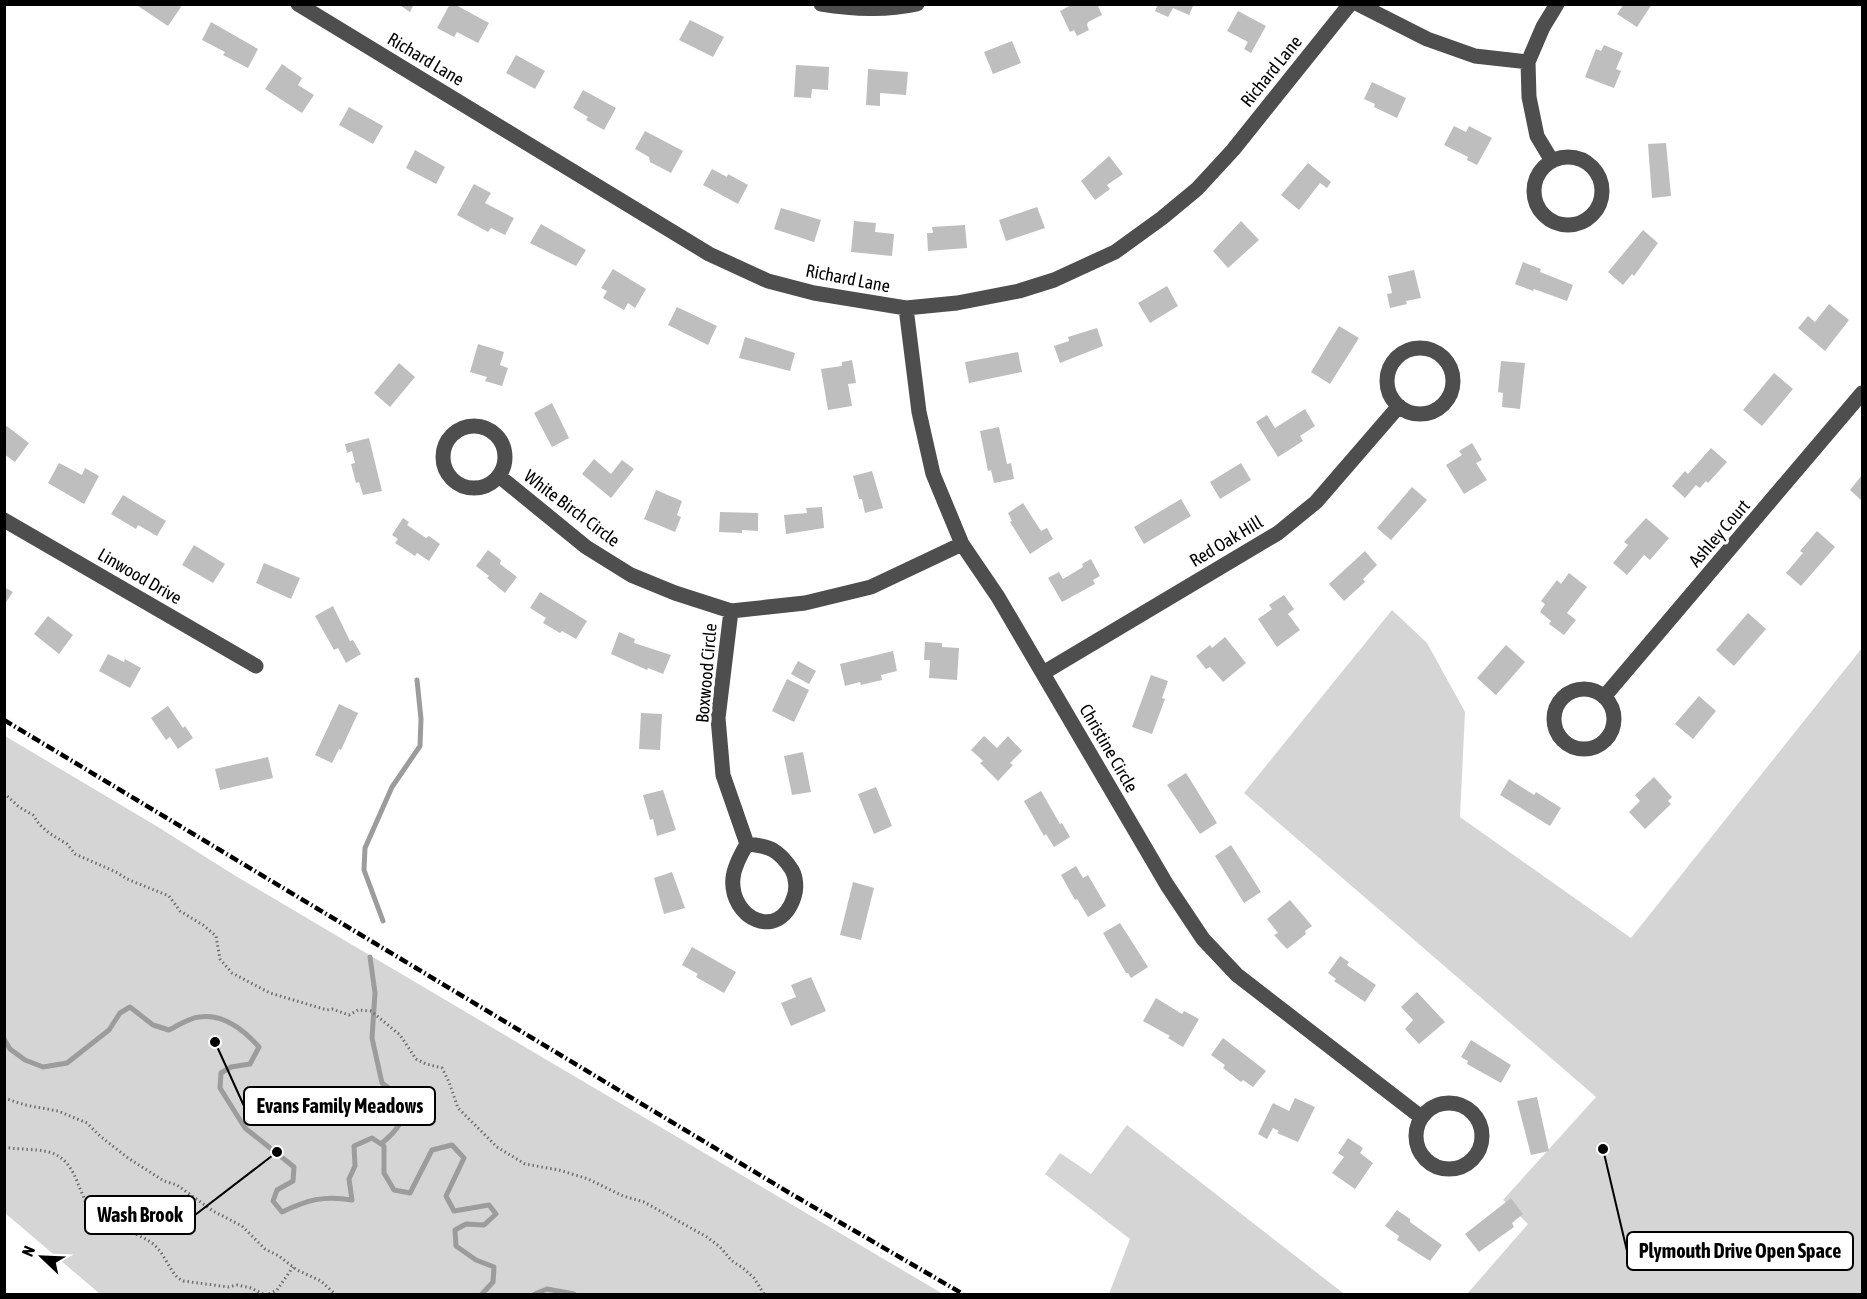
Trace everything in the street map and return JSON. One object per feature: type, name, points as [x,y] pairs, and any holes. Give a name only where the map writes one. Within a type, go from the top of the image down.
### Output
[{"type":"street","name":"Richard Lane","points":[[298,4],[709,254],[787,286],[843,299],[906,308],[957,303],[1019,291],[1054,280],[1115,252],[1197,189],[1233,150],[1350,4]]},
{"type":"street","points":[[821,4],[853,9],[897,8],[917,4]]},
{"type":"street","points":[[1358,4],[1428,39],[1475,56],[1528,62]]},
{"type":"street","points":[[1552,161],[1537,136],[1529,97],[1528,62],[1557,4]]},
{"type":"street","points":[[1573,158],[1583,161],[1592,167],[1598,177],[1601,198],[1597,208],[1581,222],[1571,225],[1559,224],[1540,211],[1535,201],[1536,178],[1552,161],[1573,158]]},
{"type":"street","name":"Christine Circle","points":[[906,308],[919,412],[933,474],[962,544],[998,597],[1167,885],[1203,939],[1237,975],[1421,1117]]},
{"type":"street","points":[[1420,349],[1433,351],[1443,358],[1453,378],[1451,393],[1445,402],[1433,411],[1423,414],[1408,412],[1399,406],[1390,394],[1388,384],[1389,374],[1396,360],[1408,351],[1420,349]]},
{"type":"street","name":"Ashley Court","points":[[1605,697],[1863,393]]},
{"type":"street","name":"Red Oak Hill","points":[[1043,672],[1278,533],[1316,502],[1399,406]]},
{"type":"street","name":"White Birch Circle","points":[[466,426],[491,430],[505,451],[504,467],[499,476],[479,488],[466,487],[455,482],[448,474],[443,462],[444,450],[449,438],[466,426]]},
{"type":"street","name":"White Birch Circle","points":[[499,476],[586,547],[631,574],[675,593],[731,610],[805,603],[871,586],[962,544]]},
{"type":"street","name":"Linwood Drive","points":[[4,520],[256,666]]},
{"type":"street","name":"Boxwood Circle","points":[[731,610],[718,718],[723,775],[747,844]]},
{"type":"street","points":[[747,844],[767,845],[782,855],[794,873],[796,892],[791,908],[781,920],[770,922],[751,918],[738,905],[733,879],[747,844]]},
{"type":"street","points":[[1449,1102],[1460,1104],[1477,1118],[1481,1128],[1480,1150],[1465,1166],[1454,1170],[1443,1170],[1432,1166],[1424,1159],[1415,1138],[1416,1127],[1421,1117],[1429,1109],[1439,1104],[1449,1102]]},
{"type":"path","points":[[4,794],[33,815],[39,824],[67,844],[75,854],[169,896],[180,911],[216,936],[220,959],[232,973],[270,993],[327,1010],[333,1009],[349,1015],[358,1010],[371,1011],[400,1035],[416,1059],[442,1068],[458,1108],[498,1147],[525,1164],[559,1170],[588,1179],[623,1196],[644,1202],[707,1237],[754,1278],[764,1294]]},
{"type":"path","points":[[4,1098],[25,1105],[58,1111],[87,1123],[128,1158],[164,1181],[177,1185],[213,1211],[242,1226],[265,1249],[321,1281],[335,1294]]},
{"type":"path","points":[[4,1147],[55,1153],[65,1159],[73,1170],[87,1208],[115,1213],[124,1229],[153,1244],[178,1278],[183,1281],[251,1288],[263,1294]]},
{"type":"path","points":[[269,1294],[277,1290],[293,1267]]},
{"type":"shaded area","points":[[1392,610],[1427,643],[1465,712],[1460,817],[1631,938],[1862,648],[1862,1294],[1467,1294],[1528,1224],[1503,1200],[1596,1097],[1244,793]]},
{"type":"shaded area","points":[[5,736],[234,875],[943,1294],[100,1294],[5,1213]]},
{"type":"shaded area","points":[[1127,1125],[1345,1294],[1109,1294],[1130,1239],[1045,1174],[1060,1153],[1091,1174]]},
{"type":"building","points":[[139,4],[178,4],[181,7],[168,26],[138,6]]},
{"type":"building","points":[[398,4],[414,4],[410,12]]},
{"type":"building","points":[[450,4],[489,23],[478,43],[457,32],[454,37],[437,28]]},
{"type":"building","points":[[1073,4],[1097,4],[1102,15],[1088,22],[1089,30],[1077,36],[1074,30],[1070,32],[1060,11]]},
{"type":"building","points":[[1158,4],[1194,4],[1189,15],[1173,8],[1168,17],[1155,11]]},
{"type":"building","points":[[1624,4],[1652,4],[1637,27],[1617,14]]},
{"type":"building","points":[[1238,11],[1266,26],[1251,53],[1244,49],[1248,42],[1227,31]]},
{"type":"building","points":[[690,20],[724,37],[713,57],[679,40]]},
{"type":"building","points":[[211,22],[258,49],[248,68],[223,55],[225,52],[202,40]]},
{"type":"building","points":[[1012,41],[1021,63],[993,74],[984,52]]},
{"type":"building","points":[[1604,45],[1623,53],[1616,69],[1621,71],[1614,88],[1585,77],[1596,49],[1601,51]]},
{"type":"building","points":[[516,55],[545,71],[535,89],[506,73]]},
{"type":"building","points":[[282,64],[302,78],[298,85],[314,95],[302,113],[265,89]]},
{"type":"building","points":[[796,65],[829,67],[828,90],[812,89],[811,98],[794,97]]},
{"type":"building","points":[[868,69],[908,72],[906,95],[880,93],[880,106],[866,105]]},
{"type":"building","points":[[1372,82],[1406,98],[1397,118],[1374,107],[1375,104],[1364,99]]},
{"type":"building","points":[[583,90],[616,108],[604,130],[586,120],[588,117],[573,108]]},
{"type":"building","points":[[349,107],[383,126],[373,144],[339,125]]},
{"type":"building","points":[[1454,126],[1466,132],[1469,126],[1492,138],[1477,165],[1467,160],[1468,157],[1444,145]]},
{"type":"building","points":[[645,131],[683,151],[671,173],[650,162],[649,157],[635,149]]},
{"type":"building","points":[[1666,143],[1671,196],[1652,198],[1648,144]]},
{"type":"building","points":[[415,150],[445,167],[436,184],[406,168]]},
{"type":"building","points":[[1109,156],[1123,174],[1107,185],[1110,189],[1095,200],[1081,181]]},
{"type":"building","points":[[1308,163],[1331,182],[1327,188],[1320,183],[1299,210],[1281,195]]},
{"type":"building","points":[[712,169],[727,177],[728,174],[748,185],[738,204],[703,185]]},
{"type":"building","points":[[474,184],[491,193],[485,203],[514,218],[505,235],[491,228],[488,232],[457,215]]},
{"type":"building","points":[[1037,207],[1045,228],[1006,241],[999,220]]},
{"type":"building","points":[[781,208],[821,220],[814,242],[774,229]]},
{"type":"building","points":[[854,221],[876,223],[875,232],[894,234],[892,256],[851,252]]},
{"type":"building","points":[[1241,221],[1259,240],[1228,268],[1213,251]]},
{"type":"building","points":[[541,224],[586,250],[576,266],[530,243]]},
{"type":"building","points":[[965,225],[967,248],[928,251],[927,233],[933,233],[932,227]]},
{"type":"building","points":[[1643,230],[1658,243],[1634,276],[1632,274],[1623,285],[1608,272]]},
{"type":"building","points":[[1523,262],[1541,269],[1540,272],[1573,285],[1567,301],[1515,284]]},
{"type":"building","points":[[613,269],[646,289],[635,308],[628,303],[624,310],[603,298],[607,291],[601,288]]},
{"type":"building","points":[[1414,270],[1421,298],[1390,308],[1387,294],[1392,293],[1388,276]]},
{"type":"building","points":[[1167,286],[1178,306],[1150,323],[1138,303]]},
{"type":"building","points":[[1829,304],[1849,320],[1825,351],[1798,328],[1808,316],[1815,322]]},
{"type":"building","points":[[677,307],[717,326],[708,345],[668,325]]},
{"type":"building","points":[[1339,326],[1359,338],[1330,384],[1311,372]]},
{"type":"building","points":[[1097,328],[1103,346],[1060,363],[1054,346],[1069,341],[1068,337]]},
{"type":"building","points":[[745,337],[795,353],[790,371],[739,358]]},
{"type":"building","points":[[478,344],[504,352],[500,365],[508,368],[502,386],[485,381],[487,377],[470,372]]},
{"type":"building","points":[[1018,352],[1022,372],[969,383],[965,362]]},
{"type":"building","points":[[852,360],[856,383],[848,384],[852,406],[828,410],[821,369],[842,366],[842,362]]},
{"type":"building","points":[[1501,361],[1525,363],[1520,409],[1502,407],[1503,393],[1498,392]]},
{"type":"building","points":[[399,363],[415,377],[390,407],[374,393]]},
{"type":"building","points":[[1774,373],[1793,389],[1762,426],[1743,410]]},
{"type":"building","points":[[552,403],[569,438],[552,447],[534,413]]},
{"type":"building","points":[[1305,409],[1315,426],[1300,436],[1303,441],[1278,457],[1256,422],[1267,415],[1275,428]]},
{"type":"building","points":[[4,424],[29,443],[15,462],[4,454]]},
{"type":"building","points":[[999,427],[1007,464],[1011,463],[1014,479],[994,483],[991,470],[988,471],[980,431]]},
{"type":"building","points":[[369,438],[382,491],[363,495],[359,482],[356,483],[351,464],[355,463],[352,451],[347,453],[345,444]]},
{"type":"building","points":[[1472,443],[1482,460],[1476,463],[1487,480],[1464,494],[1446,465],[1462,455],[1459,451]]},
{"type":"building","points":[[1711,448],[1727,462],[1708,483],[1706,481],[1700,488],[1696,485],[1685,498],[1672,486],[1685,471],[1688,474]]},
{"type":"building","points":[[594,459],[611,474],[622,460],[634,469],[611,498],[582,474]]},
{"type":"building","points":[[59,463],[82,475],[85,468],[99,476],[84,504],[48,483]]},
{"type":"building","points":[[1241,463],[1251,480],[1220,499],[1210,482]]},
{"type":"building","points":[[872,471],[883,508],[865,513],[853,476]]},
{"type":"building","points":[[1862,475],[1862,501],[1850,490]]},
{"type":"building","points":[[1412,487],[1427,500],[1391,540],[1377,528]]},
{"type":"building","points":[[656,490],[682,501],[677,515],[681,517],[675,532],[644,519]]},
{"type":"building","points":[[123,495],[166,521],[157,536],[138,525],[136,529],[111,514]]},
{"type":"building","points":[[1181,499],[1191,516],[1144,544],[1134,527]]},
{"type":"building","points":[[1023,503],[1041,531],[1047,528],[1053,539],[1030,554],[1010,522],[1012,521],[1008,513]]},
{"type":"building","points":[[822,507],[824,528],[786,534],[784,515],[807,513],[806,508]]},
{"type":"building","points":[[720,512],[758,513],[758,531],[719,532]]},
{"type":"building","points":[[403,518],[409,522],[407,525],[440,544],[429,561],[417,553],[415,556],[395,543],[398,539],[392,535]]},
{"type":"building","points":[[1646,518],[1669,538],[1650,560],[1644,555],[1627,575],[1613,563],[1628,545],[1624,542]]},
{"type":"building","points":[[1817,531],[1835,547],[1801,586],[1786,573],[1803,553],[1800,551]]},
{"type":"building","points":[[194,545],[225,564],[213,583],[182,565]]},
{"type":"building","points":[[488,550],[501,560],[500,564],[517,577],[505,593],[476,566]]},
{"type":"building","points":[[1365,551],[1377,565],[1363,579],[1365,582],[1344,601],[1329,584]]},
{"type":"building","points":[[1091,559],[1100,576],[1093,580],[1095,584],[1062,602],[1048,578],[1059,572],[1063,579],[1083,567],[1082,564]]},
{"type":"building","points":[[264,563],[300,578],[291,599],[256,583]]},
{"type":"building","points":[[1569,573],[1587,587],[1567,613],[1576,620],[1564,635],[1549,624],[1551,621],[1540,612],[1545,604],[1541,601],[1557,580],[1561,584]]},
{"type":"building","points":[[4,587],[13,592],[4,605]]},
{"type":"building","points":[[540,592],[587,621],[576,639],[543,623],[546,618],[530,608]]},
{"type":"building","points":[[1284,595],[1294,609],[1288,614],[1300,630],[1277,647],[1258,619],[1272,609],[1269,605]]},
{"type":"building","points":[[333,606],[350,641],[353,640],[361,654],[346,663],[338,648],[334,650],[315,616]]},
{"type":"building","points":[[1748,613],[1766,629],[1734,666],[1716,650]]},
{"type":"building","points":[[48,616],[73,635],[59,654],[34,634]]},
{"type":"building","points":[[619,632],[635,639],[634,643],[671,655],[663,674],[648,668],[647,670],[611,654]]},
{"type":"building","points":[[1225,637],[1246,663],[1223,682],[1210,667],[1206,669],[1196,656],[1210,645],[1212,648]]},
{"type":"building","points":[[925,642],[942,643],[942,647],[959,648],[957,680],[929,678],[930,660],[924,660]]},
{"type":"building","points":[[1506,645],[1525,662],[1496,695],[1477,678]]},
{"type":"building","points":[[893,651],[897,671],[881,675],[882,680],[845,686],[840,664]]},
{"type":"building","points":[[108,654],[124,662],[125,659],[141,668],[130,688],[99,671]]},
{"type":"building","points":[[798,661],[816,671],[809,684],[791,674]]},
{"type":"building","points":[[1151,675],[1168,681],[1162,698],[1165,699],[1152,734],[1132,727]]},
{"type":"building","points":[[787,679],[809,690],[794,722],[772,711]]},
{"type":"building","points":[[1699,696],[1716,711],[1693,739],[1675,724]]},
{"type":"building","points":[[339,704],[358,713],[341,750],[339,749],[332,763],[315,755]]},
{"type":"building","points":[[168,706],[193,738],[178,749],[170,737],[166,740],[151,718]]},
{"type":"building","points":[[641,713],[662,714],[660,750],[639,749]]},
{"type":"building","points":[[984,736],[997,748],[1008,736],[1022,751],[1010,763],[1013,765],[998,781],[980,763],[983,761],[971,750]]},
{"type":"building","points":[[803,752],[811,792],[792,795],[784,756]]},
{"type":"building","points":[[268,757],[273,778],[220,790],[215,769]]},
{"type":"building","points":[[1186,773],[1217,823],[1200,834],[1167,785]]},
{"type":"building","points":[[1654,777],[1672,797],[1668,801],[1671,804],[1645,829],[1629,812],[1640,801],[1635,795]]},
{"type":"building","points":[[1509,779],[1561,808],[1550,826],[1500,795]]},
{"type":"building","points":[[876,787],[892,826],[874,834],[858,794]]},
{"type":"building","points":[[663,790],[676,830],[657,836],[643,795]]},
{"type":"building","points":[[1041,791],[1070,837],[1054,847],[1046,834],[1044,836],[1024,801]]},
{"type":"building","points":[[1231,845],[1261,892],[1244,903],[1215,856]]},
{"type":"building","points":[[1076,866],[1083,878],[1088,875],[1106,906],[1088,917],[1061,875]]},
{"type":"building","points":[[672,872],[685,908],[664,914],[654,878]]},
{"type":"building","points":[[853,882],[874,888],[861,940],[840,935]]},
{"type":"building","points":[[1290,900],[1312,926],[1305,931],[1306,934],[1287,949],[1274,935],[1278,933],[1267,919]]},
{"type":"building","points":[[1120,923],[1148,967],[1131,978],[1103,933]]},
{"type":"building","points":[[692,947],[736,972],[724,993],[696,977],[698,974],[682,965]]},
{"type":"building","points":[[1340,956],[1349,962],[1347,965],[1376,985],[1365,1002],[1334,981],[1336,979],[1328,973]]},
{"type":"building","points":[[811,977],[826,1011],[791,1026],[781,1003],[796,997],[791,985]]},
{"type":"building","points":[[1417,992],[1445,1022],[1419,1044],[1405,1029],[1413,1020],[1401,1007]]},
{"type":"building","points":[[1156,998],[1182,1014],[1184,1011],[1199,1019],[1183,1047],[1168,1038],[1170,1036],[1143,1021]]},
{"type":"building","points":[[1223,1038],[1266,1071],[1253,1087],[1243,1080],[1241,1082],[1223,1068],[1225,1065],[1211,1055]]},
{"type":"building","points":[[1471,1040],[1511,1065],[1501,1083],[1467,1064],[1468,1061],[1461,1057]]},
{"type":"building","points":[[1537,1097],[1549,1151],[1531,1155],[1517,1101]]},
{"type":"building","points":[[1295,1098],[1315,1107],[1298,1142],[1277,1133],[1279,1131],[1273,1128],[1267,1139],[1258,1134],[1273,1103],[1289,1111]]},
{"type":"building","points":[[1348,1138],[1363,1148],[1360,1153],[1373,1163],[1355,1189],[1332,1173],[1344,1157],[1338,1153]]},
{"type":"building","points":[[1511,1198],[1523,1214],[1512,1223],[1514,1227],[1479,1252],[1465,1234]]},
{"type":"building","points":[[1397,1210],[1442,1245],[1430,1261],[1397,1240],[1399,1236],[1385,1226]]},
{"type":"waterway","points":[[383,921],[364,870],[365,848],[392,787],[420,746],[421,719],[417,680]]},
{"type":"waterway","points":[[370,957],[375,993],[372,1038],[382,1083],[403,1099],[403,1114],[399,1124],[381,1144]]},
{"type":"waterway","points":[[4,1039],[10,1049],[25,1060],[43,1067],[67,1063],[109,1030],[120,1013],[130,1007],[153,1025],[169,1030],[187,1020],[199,1017],[208,1016],[225,1020],[247,1035],[259,1047],[250,1064],[231,1067],[221,1073],[220,1088],[245,1128],[294,1167],[293,1181],[277,1190],[273,1201],[282,1212],[316,1200],[333,1198],[352,1200],[349,1179],[355,1166],[354,1146],[372,1138],[384,1146],[384,1173],[394,1190],[410,1193],[432,1150],[452,1145],[464,1158],[446,1196],[454,1211],[489,1205],[496,1214],[484,1225],[466,1224],[455,1230],[456,1246],[476,1260],[494,1267],[493,1282],[482,1294]]},
{"type":"waterway","points":[[535,1294],[547,1289],[574,1294]]},
{"type":"railway","points":[[4,720],[793,1195],[963,1294]]},
{"type":"place","name":"Evans Family Meadows","points":[[215,1042]]},
{"type":"place","name":"Plymouth Drive Open Space","points":[[1603,1149]]},
{"type":"place","name":"Wash Brook","points":[[277,1152]]}]
